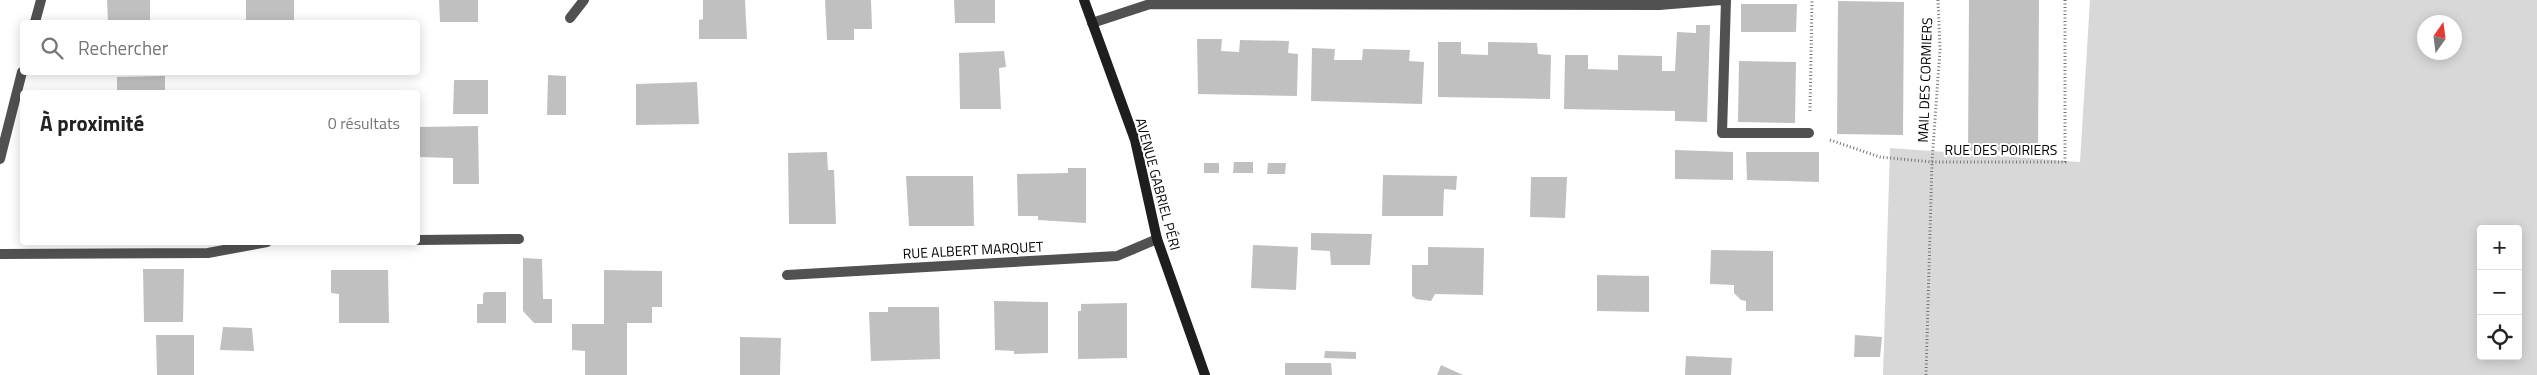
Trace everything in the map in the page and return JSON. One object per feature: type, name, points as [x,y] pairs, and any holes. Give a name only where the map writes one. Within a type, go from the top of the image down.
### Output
[{"type":"street","points":[[36,20],[41,0]]},
{"type":"street","points":[[570,18],[584,0]]},
{"type":"street","name":"AVENUE GABRIEL PÉRI","points":[[1084,0],[1135,140],[1157,239],[1205,375]]},
{"type":"street","points":[[1092,23],[1150,4],[1327,2],[1659,3],[1721,0]]},
{"type":"street","points":[[1726,0],[1722,133],[1810,133]]},
{"type":"street","points":[[0,159],[21,75]]},
{"type":"street","points":[[420,240],[519,239]]},
{"type":"street","name":"RUE ALBERT MARQUET","points":[[787,275],[1117,256],[1157,239]]},
{"type":"street","points":[[0,254],[208,253],[246,245]]},
{"type":"path","points":[[1810,133],[1812,0]]},
{"type":"path","name":"MAIL DES CORMIERS","points":[[1926,375],[1932,162],[1940,49],[1938,0]]},
{"type":"path","name":"RUE DES POIRIERS","points":[[1810,133],[1880,158],[1932,162],[2064,162],[2066,0]]},
{"type":"shaded area","points":[[2090,0],[2537,0],[2537,375],[1883,375],[1890,148],[2080,162]]},
{"type":"building","points":[[107,0],[150,0],[150,20],[108,20]]},
{"type":"building","points":[[246,0],[294,0],[294,20],[246,20]]},
{"type":"building","points":[[439,0],[478,0],[478,22],[440,22]]},
{"type":"building","points":[[703,0],[745,0],[747,39],[699,39],[699,20],[703,19]]},
{"type":"building","points":[[825,0],[871,0],[872,29],[854,29],[854,40],[827,40]]},
{"type":"building","points":[[954,0],[995,0],[995,23],[955,23]]},
{"type":"building","points":[[1969,0],[2039,0],[2038,152],[1968,151]]},
{"type":"building","points":[[1838,1],[1904,2],[1903,135],[1837,134]]},
{"type":"building","points":[[1741,4],[1797,4],[1796,32],[1741,32]]},
{"type":"building","points":[[1696,25],[1710,25],[1707,122],[1675,121],[1675,111],[1564,109],[1565,55],[1588,55],[1588,69],[1618,70],[1618,55],[1662,56],[1662,71],[1675,71],[1677,32],[1696,33]]},
{"type":"building","points":[[1197,39],[1222,39],[1221,51],[1239,52],[1240,40],[1289,41],[1288,53],[1298,54],[1297,96],[1198,94]]},
{"type":"building","points":[[1438,42],[1461,42],[1461,54],[1488,55],[1488,42],[1537,43],[1538,54],[1551,55],[1550,99],[1438,97]]},
{"type":"building","points":[[1312,48],[1335,49],[1334,60],[1362,60],[1363,49],[1410,50],[1409,61],[1424,62],[1422,104],[1311,101]]},
{"type":"building","points":[[1004,51],[1006,67],[999,68],[1001,109],[960,109],[959,53]]},
{"type":"building","points":[[1739,61],[1796,62],[1795,123],[1738,122]]},
{"type":"building","points":[[548,75],[566,76],[566,115],[547,115]]},
{"type":"building","points":[[165,76],[165,90],[117,90],[117,77]]},
{"type":"building","points":[[454,80],[488,80],[488,114],[453,114]]},
{"type":"building","points":[[697,82],[699,124],[636,125],[636,84]]},
{"type":"building","points":[[478,126],[479,184],[453,184],[453,158],[420,157],[420,127]]},
{"type":"building","points":[[1675,150],[1733,152],[1733,180],[1675,179]]},
{"type":"building","points":[[827,152],[828,170],[834,170],[836,224],[789,224],[788,153]]},
{"type":"building","points":[[1746,152],[1819,152],[1819,182],[1747,180]]},
{"type":"building","points":[[1234,162],[1253,162],[1253,173],[1233,173]]},
{"type":"building","points":[[1204,163],[1219,163],[1219,173],[1204,173]]},
{"type":"building","points":[[1268,163],[1286,163],[1285,174],[1267,174]]},
{"type":"building","points":[[1068,168],[1086,168],[1086,223],[1038,220],[1038,216],[1018,216],[1017,174],[1068,173]]},
{"type":"building","points":[[1383,175],[1457,176],[1456,190],[1444,189],[1443,216],[1382,216]]},
{"type":"building","points":[[906,176],[973,176],[974,226],[909,226]]},
{"type":"building","points":[[1531,177],[1567,177],[1565,218],[1530,217]]},
{"type":"building","points":[[1311,233],[1372,234],[1370,265],[1331,265],[1330,251],[1311,250]]},
{"type":"building","points":[[1253,245],[1298,247],[1296,290],[1251,288]]},
{"type":"building","points":[[1428,247],[1484,248],[1483,295],[1435,294],[1431,301],[1416,299],[1412,296],[1412,265],[1428,265]]},
{"type":"building","points":[[1711,250],[1773,251],[1773,311],[1746,311],[1746,301],[1741,300],[1734,293],[1734,285],[1710,284]]},
{"type":"building","points":[[523,258],[542,259],[543,299],[552,299],[552,323],[534,323],[523,311]]},
{"type":"building","points":[[143,269],[184,269],[183,322],[144,322]]},
{"type":"building","points":[[331,270],[388,270],[389,323],[339,323],[339,294],[331,293]]},
{"type":"building","points":[[604,270],[662,271],[662,307],[652,307],[652,323],[627,323],[627,375],[585,375],[585,351],[572,350],[572,324],[604,324]]},
{"type":"building","points":[[1597,275],[1649,276],[1649,312],[1597,311]]},
{"type":"building","points":[[485,292],[506,292],[506,323],[477,323],[477,304],[483,304],[483,294]]},
{"type":"building","points":[[994,301],[1048,302],[1048,353],[1014,354],[1014,351],[995,350]]},
{"type":"building","points":[[1127,303],[1127,358],[1078,359],[1078,311],[1081,311],[1081,304]]},
{"type":"building","points":[[888,307],[939,307],[940,359],[871,361],[869,312],[888,312]]},
{"type":"building","points":[[223,327],[252,328],[254,351],[220,350]]},
{"type":"building","points":[[156,335],[194,335],[194,375],[157,375]]},
{"type":"building","points":[[1855,335],[1882,337],[1880,357],[1854,357]]},
{"type":"building","points":[[740,337],[781,338],[780,375],[740,375]]},
{"type":"building","points":[[1325,351],[1356,352],[1356,359],[1324,358]]},
{"type":"building","points":[[1686,356],[1732,358],[1731,375],[1685,375]]},
{"type":"building","points":[[1285,363],[1331,363],[1332,375],[1285,375]]},
{"type":"building","points":[[1441,365],[1463,375],[1437,375]]}]
